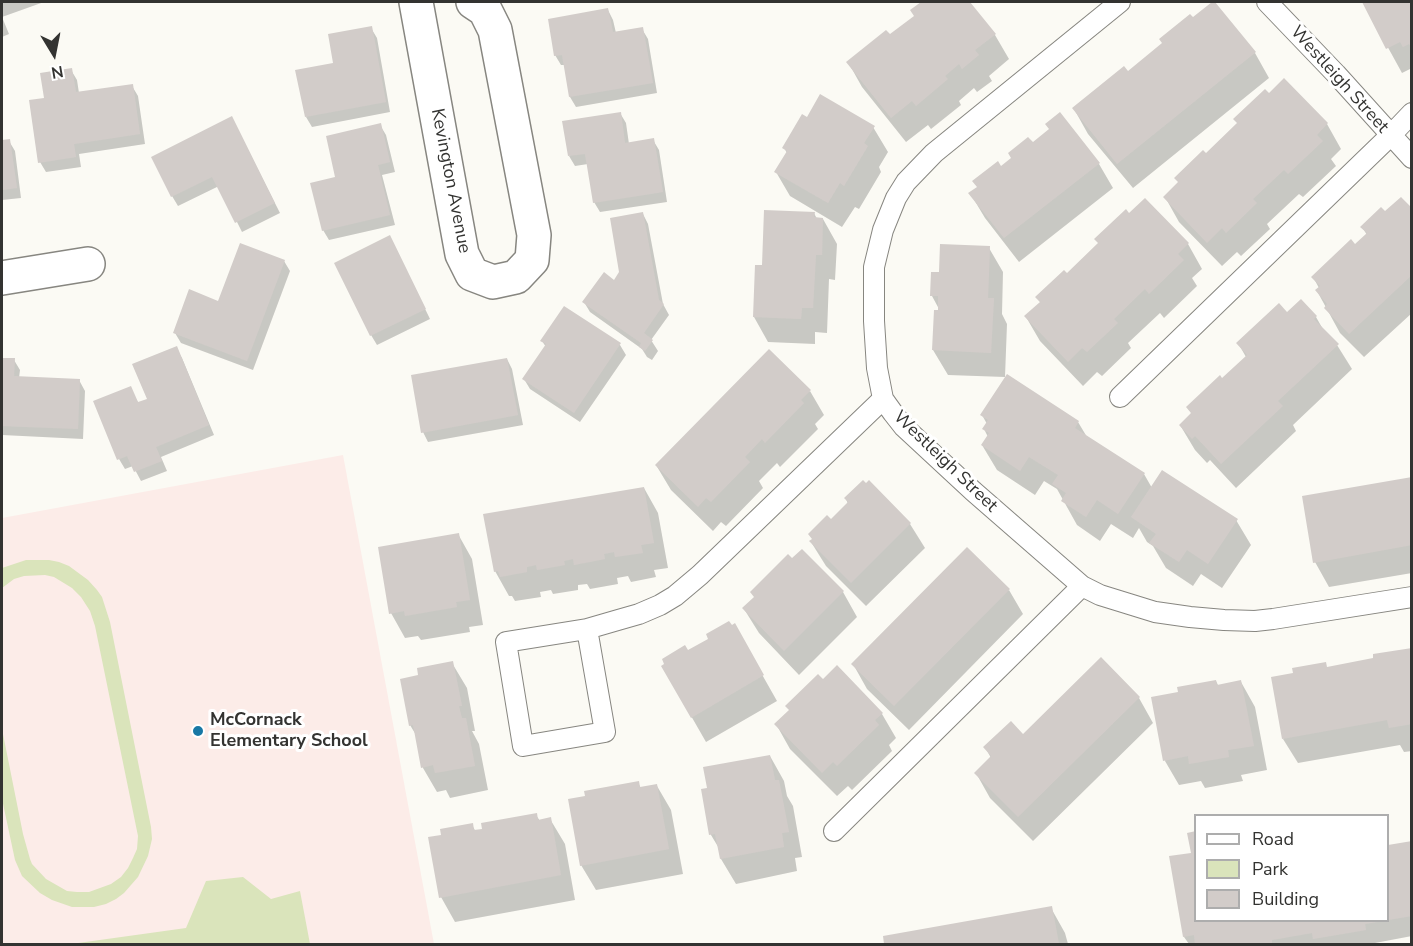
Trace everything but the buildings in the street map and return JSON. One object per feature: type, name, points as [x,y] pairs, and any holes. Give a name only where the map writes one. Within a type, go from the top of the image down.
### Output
[{"type":"street","name":"Kevington Avenue","points":[[416,2],[462,254],[472,274],[493,282],[516,277],[532,260],[534,235],[495,30],[485,10],[473,2]]},
{"type":"street","points":[[2,278],[88,264]]},
{"type":"lane","name":"Westleigh Street","points":[[1120,2],[934,153],[906,182],[896,198],[883,230],[874,275],[877,368],[883,399],[904,427],[973,491],[1082,586],[1100,595],[1155,612],[1190,617],[1255,621],[1412,597]]},
{"type":"lane","name":"Westleigh Street","points":[[1267,2],[1412,158]]},
{"type":"lane","points":[[1120,398],[1412,113]]},
{"type":"lane","points":[[587,629],[605,732],[524,746],[506,642],[587,629],[639,614],[675,596],[700,575],[883,399]]},
{"type":"lane","points":[[834,831],[1082,586]]},
{"type":"shaded area","name":"McCornack Elementary School","points":[[343,455],[434,944],[2,944],[2,518]]},
{"type":"green space","points":[[26,560],[49,560],[69,566],[88,580],[102,597],[110,622],[151,827],[152,839],[148,856],[138,877],[116,899],[94,907],[72,907],[52,900],[40,893],[22,876],[15,860],[2,799],[2,729],[30,859],[46,879],[67,891],[89,892],[111,884],[121,877],[137,849],[138,836],[90,611],[72,588],[54,577],[24,576],[14,579],[2,588],[2,568]]},
{"type":"green space","points":[[243,877],[271,899],[300,891],[310,944],[71,944],[186,928],[206,881]]},
{"type":"place","name":"McCornack Elementary School","points":[[198,731]]}]
